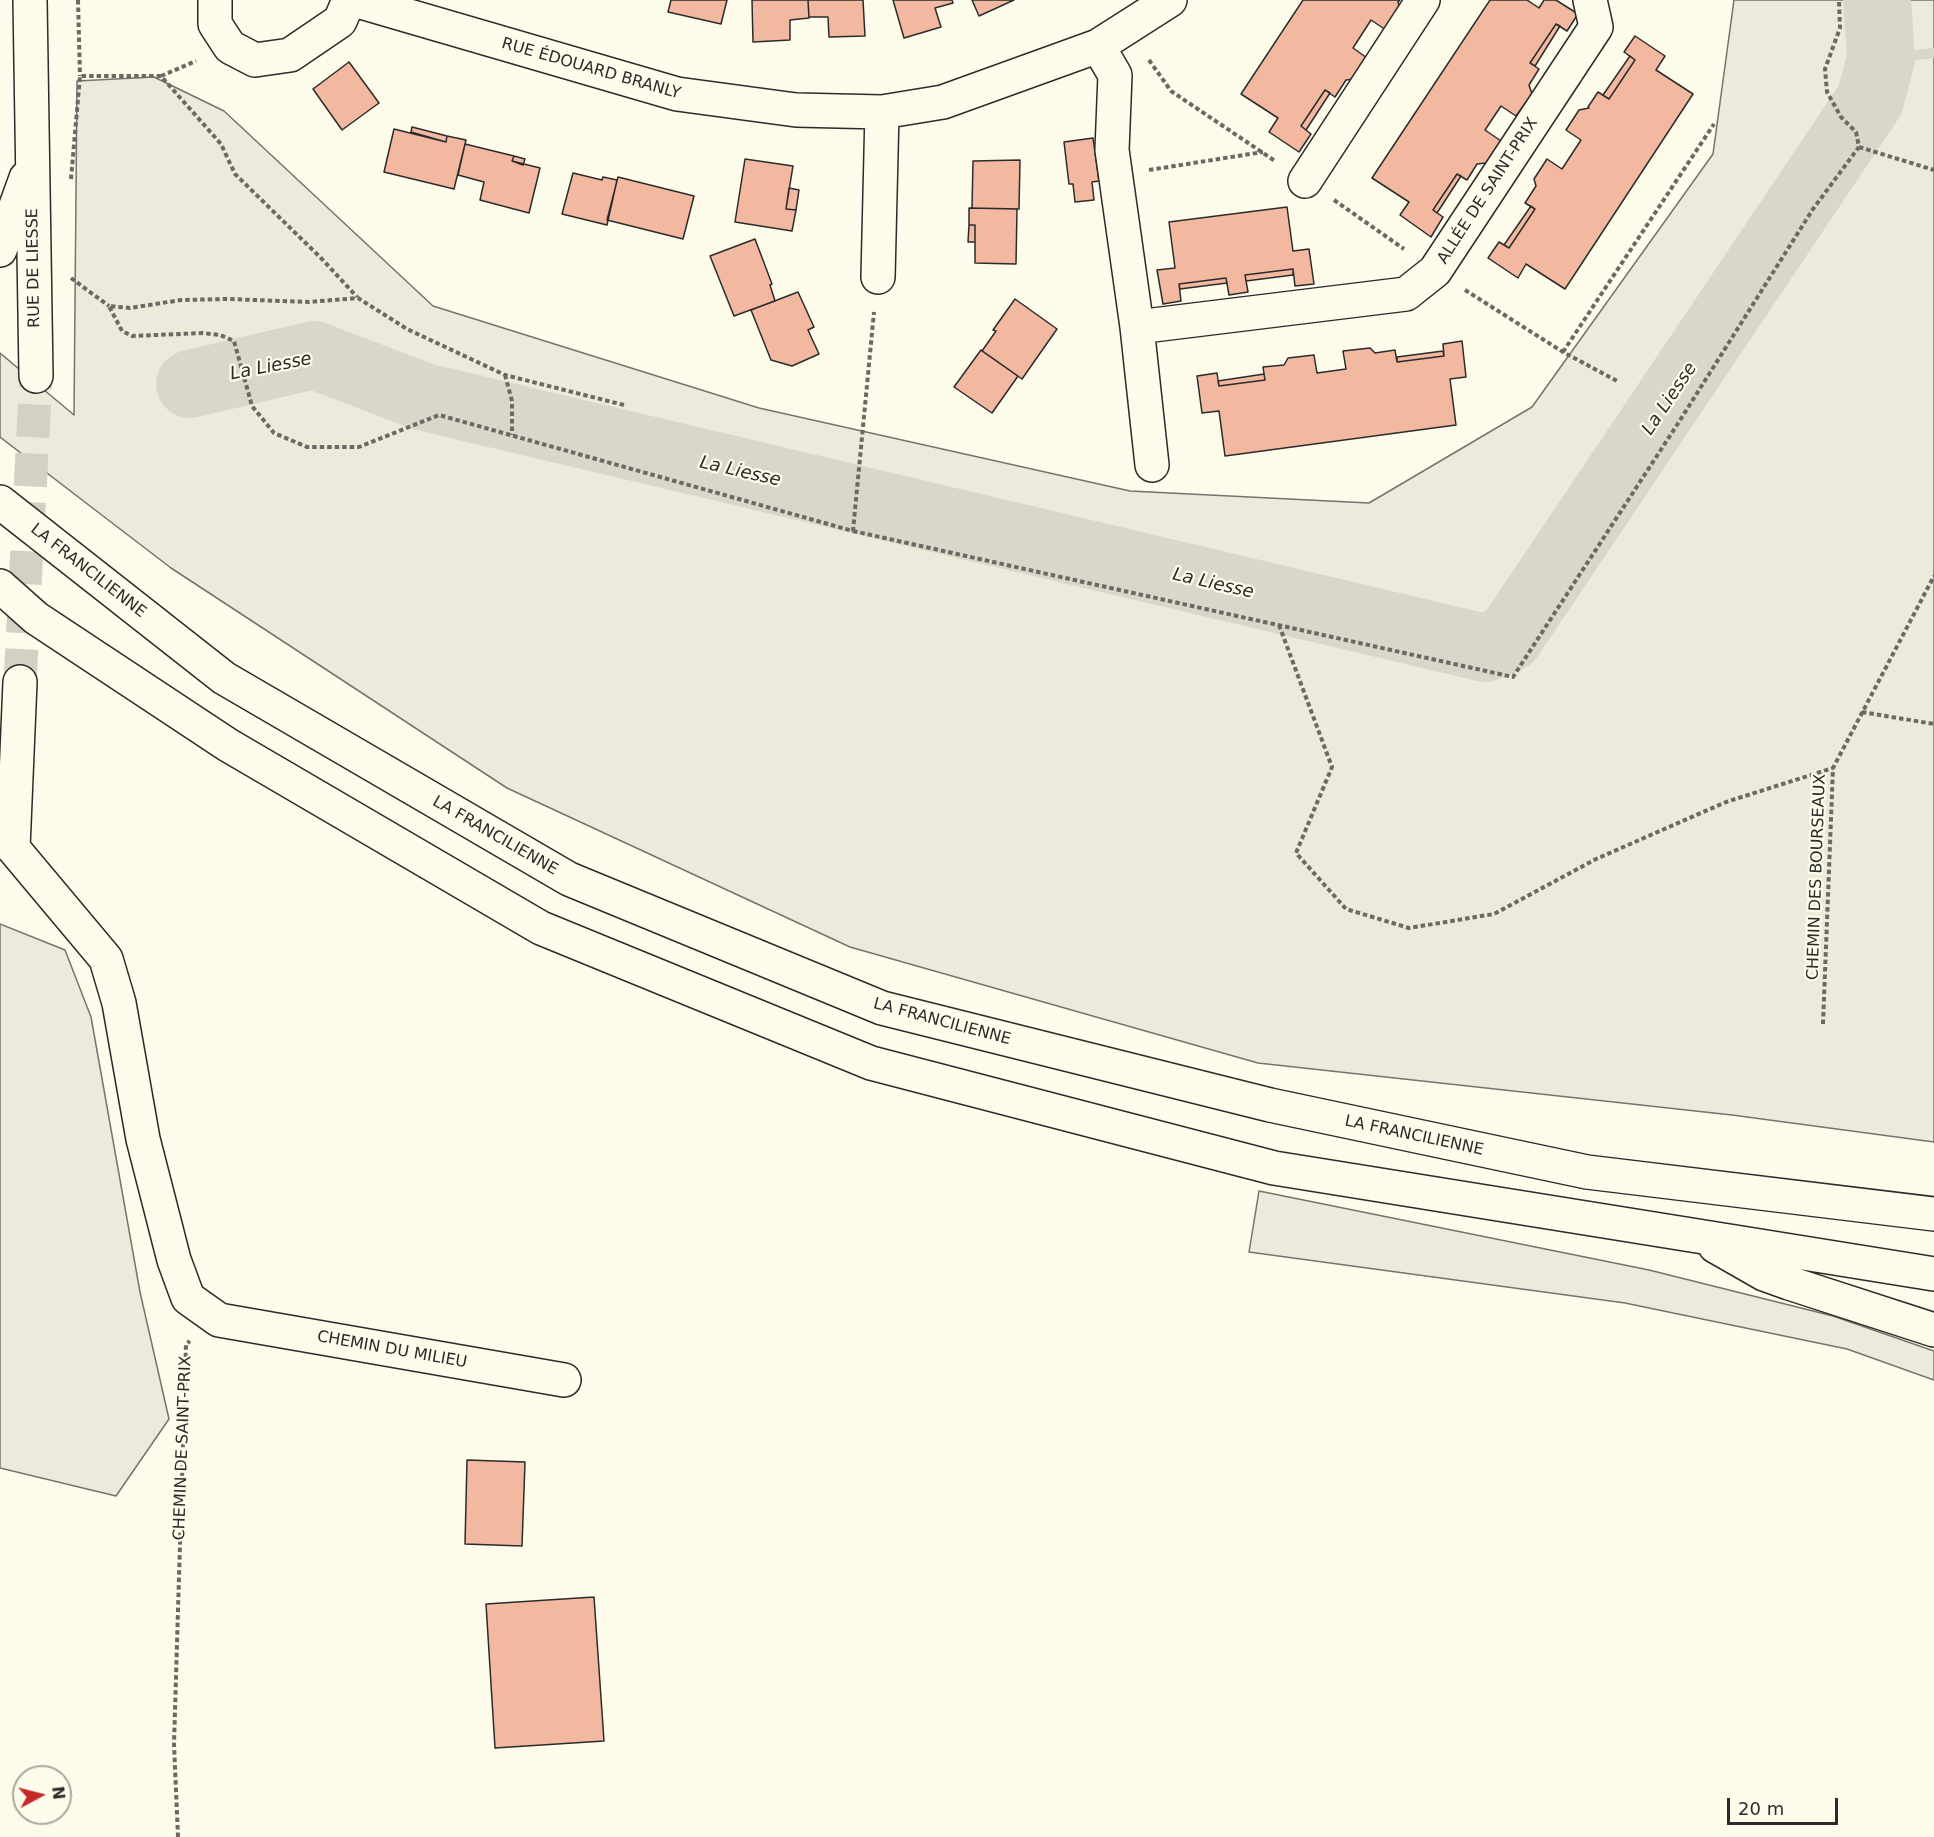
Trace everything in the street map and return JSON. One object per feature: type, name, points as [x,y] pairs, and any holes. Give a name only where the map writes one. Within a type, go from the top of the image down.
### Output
[{"type":"main road","name":"RUE DE LIESSE","points":[[30,0],[36,376]]},
{"type":"main road","points":[[215,0],[215,24],[230,47],[255,60],[290,56],[340,21],[349,0]]},
{"type":"main road","name":"RUE ÉDOUARD BRANLY","points":[[354,0],[677,94],[796,110],[882,112],[943,102],[1098,46],[1170,0]]},
{"type":"main road","points":[[1305,181],[1423,0]]},
{"type":"main road","name":"ALLÉE DE SAINT-PRIX","points":[[1137,327],[1406,294],[1435,271],[1596,27],[1590,0]]},
{"type":"main road","points":[[1098,46],[1115,75],[1112,150],[1137,327],[1152,465]]},
{"type":"main road","points":[[878,277],[882,112]]},
{"type":"main road","name":"RUE DE LIESSE","points":[[0,250],[32,159]]},
{"type":"main road","name":"LA FRANCILIENNE","points":[[0,502],[224,678],[558,873],[882,1008],[1270,1106],[1587,1172],[1934,1214]]},
{"type":"main road","points":[[0,586],[36,618],[228,745],[541,928],[871,1063],[1274,1168],[1934,1274]]},
{"type":"main road","points":[[20,682],[7,851],[106,959],[119,1003],[143,1139],[174,1260],[188,1298],[219,1320]]},
{"type":"main road","points":[[1698,1236],[1764,1274],[1934,1330]]},
{"type":"main road","name":"CHEMIN DU MILIEU","points":[[219,1320],[564,1380]]},
{"type":"path","points":[[71,180],[80,76],[78,0]]},
{"type":"path","points":[[68,270],[71,279],[109,306],[122,331],[132,336],[203,333],[220,335],[234,341],[252,406],[274,433],[307,447],[359,447],[439,416],[853,531],[1513,677],[1677,425],[1813,209],[1859,147],[1856,132],[1841,117],[1827,92],[1825,69],[1840,28],[1839,0]]},
{"type":"path","points":[[1125,28],[1171,91],[1435,271],[1563,352],[1619,382]]},
{"type":"path","points":[[80,76],[161,76],[221,144],[235,174],[322,259],[358,298],[407,329],[505,375],[624,405]]},
{"type":"path","points":[[1563,352],[1714,124]]},
{"type":"path","points":[[1859,147],[1934,170]]},
{"type":"path","points":[[1116,175],[1263,152]]},
{"type":"path","points":[[853,531],[878,277]]},
{"type":"path","points":[[109,306],[130,308],[181,300],[309,302],[358,298]]},
{"type":"path","points":[[505,375],[512,401],[512,435]]},
{"type":"path","name":"CHEMIN DES BOURSEAUX","points":[[1823,1024],[1833,768],[1934,576]]},
{"type":"path","points":[[1279,625],[1332,767],[1296,854],[1346,909],[1409,928],[1494,914],[1596,859],[1715,806],[1833,768]]},
{"type":"path","points":[[1862,712],[1934,724]]},
{"type":"path","name":"CHEMIN DE SAINT-PRIX","points":[[178,1837],[174,1744],[186,1344],[219,1320]]},
{"type":"shaded area","points":[[1734,0],[1934,0],[1934,1142],[1732,1115],[1258,1063],[850,947],[507,788],[171,568],[0,437],[0,353],[74,415],[77,81],[154,77],[224,111],[433,306],[759,408],[1130,491],[1369,503],[1532,407],[1713,154]]},
{"type":"shaded area","points":[[0,924],[65,950],[91,1017],[140,1292],[169,1419],[116,1496],[0,1468]]},
{"type":"shaded area","points":[[1259,1191],[1649,1270],[1833,1316],[1934,1351],[1934,1380],[1847,1349],[1625,1303],[1249,1252]]},
{"type":"building","points":[[671,0],[727,0],[721,24],[668,12]]},
{"type":"building","points":[[752,0],[808,0],[809,18],[790,20],[790,40],[753,42]]},
{"type":"building","points":[[808,0],[863,0],[865,36],[829,37],[828,17],[809,17]]},
{"type":"building","points":[[893,0],[952,0],[953,3],[935,8],[941,27],[904,38]]},
{"type":"building","points":[[972,0],[1014,0],[979,16]]},
{"type":"building","points":[[1303,0],[1400,0],[1398,2],[1400,9],[1386,30],[1371,20],[1353,48],[1367,58],[1354,79],[1346,80],[1335,97],[1325,90],[1301,126],[1311,134],[1299,152],[1269,132],[1278,118],[1241,94]]},
{"type":"building","points":[[1490,0],[1527,0],[1539,8],[1544,0],[1556,0],[1578,14],[1567,31],[1556,24],[1530,63],[1539,69],[1529,85],[1532,94],[1516,116],[1501,106],[1485,130],[1501,141],[1486,163],[1477,164],[1467,180],[1457,174],[1433,210],[1443,217],[1431,237],[1400,215],[1409,202],[1372,178]]},
{"type":"building","points":[[1556,24],[1560,26],[1535,66],[1530,63]]},
{"type":"building","points":[[1635,36],[1665,56],[1656,70],[1693,94],[1565,289],[1526,264],[1518,278],[1488,258],[1499,242],[1509,248],[1535,209],[1525,203],[1536,186],[1534,179],[1547,159],[1562,169],[1581,140],[1566,130],[1579,110],[1589,108],[1598,92],[1609,99],[1635,60],[1624,52]]},
{"type":"building","points":[[1630,56],[1635,60],[1609,99],[1603,95]]},
{"type":"building","points":[[349,62],[379,103],[342,130],[313,89]]},
{"type":"building","points":[[1325,90],[1330,93],[1306,130],[1301,126]]},
{"type":"building","points":[[412,127],[447,136],[446,142],[411,132]]},
{"type":"building","points":[[394,129],[446,142],[447,136],[466,140],[454,189],[384,172]]},
{"type":"building","points":[[1093,138],[1099,181],[1092,182],[1094,200],[1075,202],[1073,184],[1069,184],[1064,142]]},
{"type":"building","points":[[465,144],[514,156],[512,161],[540,168],[529,213],[480,200],[484,182],[458,175]]},
{"type":"building","points":[[514,156],[525,159],[523,165],[512,161]]},
{"type":"building","points":[[745,159],[793,166],[786,209],[796,210],[792,231],[735,222]]},
{"type":"building","points":[[1020,160],[1019,209],[972,208],[973,161]]},
{"type":"building","points":[[573,173],[602,180],[603,177],[617,180],[607,225],[562,214]]},
{"type":"building","points":[[1457,174],[1461,176],[1437,213],[1433,210]]},
{"type":"building","points":[[618,177],[694,196],[683,239],[607,220]]},
{"type":"building","points":[[789,188],[799,190],[796,210],[786,209]]},
{"type":"building","points":[[1531,206],[1535,209],[1509,248],[1504,245]]},
{"type":"building","points":[[1287,207],[1293,251],[1309,249],[1314,284],[1295,286],[1293,269],[1245,275],[1248,292],[1229,295],[1226,278],[1179,284],[1181,301],[1163,304],[1157,270],[1175,268],[1169,222]]},
{"type":"building","points":[[969,208],[1017,209],[1016,264],[975,263],[975,225],[969,225]]},
{"type":"building","points":[[969,225],[975,225],[975,242],[968,242]]},
{"type":"building","points":[[755,239],[772,284],[770,285],[775,301],[734,316],[710,256]]},
{"type":"building","points":[[1293,269],[1293,275],[1246,281],[1245,275]]},
{"type":"building","points":[[1226,278],[1227,283],[1180,289],[1179,284]]},
{"type":"building","points":[[798,292],[814,327],[808,330],[819,354],[792,366],[771,360],[751,310]]},
{"type":"building","points":[[1015,299],[1057,329],[1022,379],[982,351],[996,331],[993,330]]},
{"type":"building","points":[[1462,341],[1466,377],[1450,379],[1456,425],[1225,456],[1219,411],[1202,413],[1197,376],[1217,373],[1219,386],[1265,380],[1263,367],[1284,365],[1288,358],[1314,355],[1317,373],[1346,369],[1343,351],[1370,348],[1375,353],[1395,350],[1397,362],[1444,356],[1443,344]]},
{"type":"building","points":[[981,350],[1018,376],[992,413],[954,387]]},
{"type":"building","points":[[1443,351],[1444,356],[1397,362],[1397,357]]},
{"type":"building","points":[[1264,374],[1265,380],[1219,386],[1218,381]]},
{"type":"building","points":[[467,1460],[525,1462],[522,1546],[465,1544]]},
{"type":"building","points":[[594,1597],[604,1741],[495,1748],[486,1604]]},
{"type":"waterway","name":"La Liesse","points":[[190,384],[314,355],[424,397],[1485,648],[1509,638],[1870,100],[1881,59],[1877,0]]},
{"type":"waterway","points":[[1881,59],[1934,53]]},
{"type":"tunnel","points":[[20,682],[36,376]]}]
